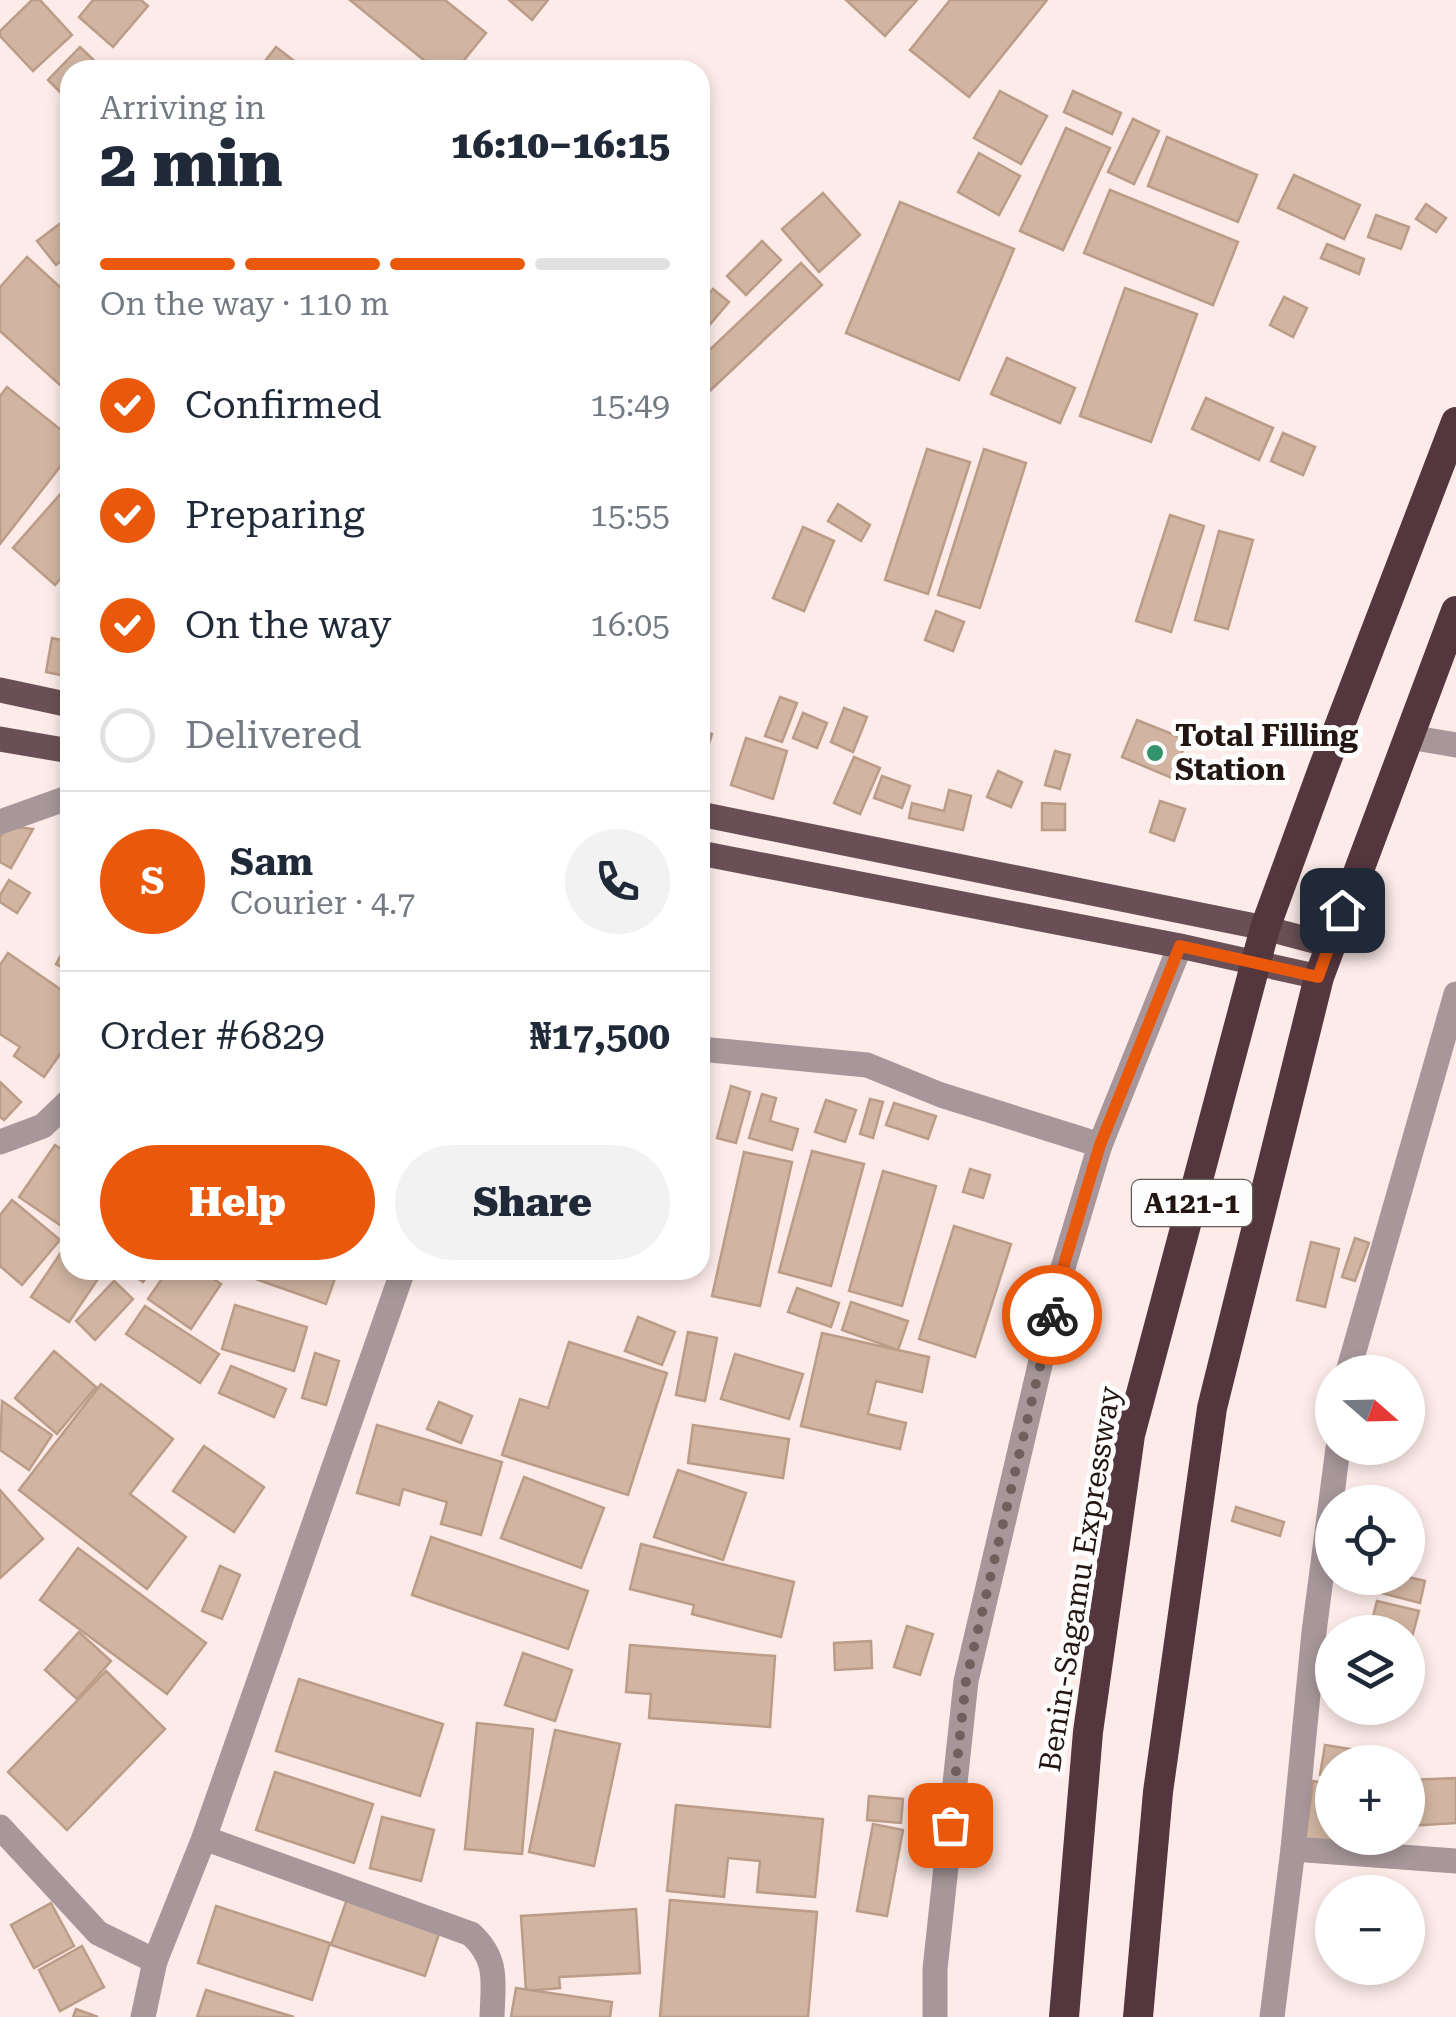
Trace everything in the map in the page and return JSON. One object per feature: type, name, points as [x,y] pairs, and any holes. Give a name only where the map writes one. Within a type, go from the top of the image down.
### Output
[{"type":"highway","name":"Benin-Sagamu Expressway","points":[[1064,2017],[1088,1732],[1130,1434],[1265,928],[1456,422]]},
{"type":"highway","name":"A121-1","points":[[1138,2017],[1158,1792],[1212,1408],[1318,977],[1456,610]]},
{"type":"main road","points":[[0,690],[60,703]]},
{"type":"main road","points":[[0,739],[60,749]]},
{"type":"main road","points":[[710,816],[1265,928],[1329,945]]},
{"type":"main road","points":[[710,856],[1180,946],[1318,977]]},
{"type":"street","points":[[1409,737],[1456,745]]},
{"type":"street","points":[[0,822],[60,800]]},
{"type":"street","points":[[935,2017],[934,1969],[966,1681],[1062,1271],[1100,1145],[1180,946]]},
{"type":"street","points":[[1353,1355],[1456,994]]},
{"type":"street","points":[[710,1050],[867,1065],[941,1095],[1100,1145]]},
{"type":"street","points":[[0,1142],[42,1126],[60,1109]]},
{"type":"street","points":[[143,2017],[156,1960],[204,1838],[399,1280]]},
{"type":"street","points":[[1272,2017],[1336,1465]]},
{"type":"street","points":[[0,1826],[98,1933],[156,1960]]},
{"type":"street","points":[[204,1838],[471,1934],[485,1946],[493,1966],[492,2017]]},
{"type":"street","points":[[1293,1848],[1456,1861]]},
{"type":"building","points":[[32,0],[40,0],[72,35],[33,71],[0,36],[0,31]]},
{"type":"building","points":[[93,0],[141,0],[148,6],[113,47],[79,17]]},
{"type":"building","points":[[350,0],[445,0],[486,33],[464,60],[424,60]]},
{"type":"building","points":[[509,0],[548,0],[532,20]]},
{"type":"building","points":[[846,0],[917,0],[885,36]]},
{"type":"building","points":[[950,0],[1047,0],[969,97],[910,50]]},
{"type":"building","points":[[80,47],[94,60],[67,60]]},
{"type":"building","points":[[276,47],[293,60],[266,60]]},
{"type":"building","points":[[60,68],[60,92],[48,80]]},
{"type":"building","points":[[1000,91],[1047,116],[1021,164],[974,138]]},
{"type":"building","points":[[1073,91],[1121,113],[1112,134],[1064,112]]},
{"type":"building","points":[[1133,119],[1159,131],[1134,184],[1108,172]]},
{"type":"building","points":[[1066,128],[1110,148],[1063,250],[1020,231]]},
{"type":"building","points":[[1167,137],[1257,175],[1238,222],[1148,186]]},
{"type":"building","points":[[979,153],[1020,176],[999,215],[958,192]]},
{"type":"building","points":[[1294,175],[1360,205],[1344,239],[1278,208]]},
{"type":"building","points":[[1110,190],[1238,242],[1213,305],[1084,253]]},
{"type":"building","points":[[823,193],[860,235],[819,272],[782,229]]},
{"type":"building","points":[[900,202],[1014,249],[959,380],[846,333]]},
{"type":"building","points":[[1426,204],[1446,218],[1436,232],[1416,219]]},
{"type":"building","points":[[1376,215],[1409,227],[1401,249],[1368,237]]},
{"type":"building","points":[[60,224],[60,262],[56,265],[37,241]]},
{"type":"building","points":[[762,241],[781,260],[746,295],[727,276]]},
{"type":"building","points":[[1327,244],[1364,259],[1359,274],[1321,258]]},
{"type":"building","points":[[27,257],[60,287],[60,385],[0,331],[0,287]]},
{"type":"building","points":[[801,263],[822,285],[710,391],[710,349]]},
{"type":"building","points":[[1125,288],[1197,314],[1151,442],[1080,416]]},
{"type":"building","points":[[713,289],[729,302],[710,324]]},
{"type":"building","points":[[1284,297],[1307,308],[1293,337],[1270,325]]},
{"type":"building","points":[[1007,358],[1075,388],[1060,423],[991,394]]},
{"type":"building","points":[[7,387],[60,429],[60,467],[0,544],[0,396]]},
{"type":"building","points":[[1206,398],[1273,428],[1259,460],[1192,429]]},
{"type":"building","points":[[1283,433],[1315,447],[1303,475],[1271,461]]},
{"type":"building","points":[[927,449],[970,462],[928,594],[885,580]]},
{"type":"building","points":[[984,449],[1026,463],[980,608],[938,595]]},
{"type":"building","points":[[60,494],[60,579],[55,585],[13,548]]},
{"type":"building","points":[[838,504],[870,525],[861,541],[828,521]]},
{"type":"building","points":[[1170,515],[1204,526],[1171,632],[1136,621]]},
{"type":"building","points":[[803,527],[834,541],[804,611],[773,598]]},
{"type":"building","points":[[1219,531],[1253,540],[1228,629],[1195,620]]},
{"type":"building","points":[[936,611],[964,622],[953,651],[925,640]]},
{"type":"building","points":[[52,638],[60,640],[60,675],[46,672]]},
{"type":"building","points":[[780,697],[797,703],[782,742],[765,736]]},
{"type":"building","points":[[844,708],[867,717],[853,752],[831,742]]},
{"type":"building","points":[[803,713],[827,723],[817,748],[793,738]]},
{"type":"building","points":[[1137,720],[1187,740],[1172,778],[1122,757]]},
{"type":"building","points":[[746,738],[787,751],[773,799],[731,785]]},
{"type":"building","points":[[1055,751],[1070,755],[1060,789],[1045,785]]},
{"type":"building","points":[[854,757],[880,768],[860,814],[834,803]]},
{"type":"building","points":[[998,771],[1022,782],[1011,807],[987,797]]},
{"type":"building","points":[[882,776],[910,786],[902,808],[874,798]]},
{"type":"building","points":[[949,790],[971,796],[963,830],[909,818],[912,803],[944,811]]},
{"type":"building","points":[[1160,801],[1185,809],[1174,841],[1150,832]]},
{"type":"building","points":[[1042,803],[1065,804],[1065,830],[1042,830]]},
{"type":"building","points":[[8,826],[33,829],[11,868],[0,862],[0,837]]},
{"type":"building","points":[[9,880],[30,893],[17,913],[0,902]]},
{"type":"building","points":[[8,953],[60,989],[60,1054],[44,1077],[14,1056],[20,1047],[0,1034],[0,965]]},
{"type":"building","points":[[0,1082],[21,1102],[4,1120],[0,1117]]},
{"type":"building","points":[[731,1086],[750,1092],[736,1143],[717,1138]]},
{"type":"building","points":[[762,1094],[776,1098],[770,1121],[798,1129],[792,1150],[749,1138]]},
{"type":"building","points":[[870,1099],[883,1102],[873,1138],[860,1134]]},
{"type":"building","points":[[826,1100],[856,1110],[845,1142],[815,1132]]},
{"type":"building","points":[[894,1103],[936,1116],[928,1139],[886,1125]]},
{"type":"building","points":[[55,1145],[60,1148],[60,1225],[19,1197]]},
{"type":"building","points":[[812,1151],[864,1164],[831,1286],[779,1272]]},
{"type":"building","points":[[744,1152],[792,1162],[760,1306],[712,1296]]},
{"type":"building","points":[[970,1169],[990,1175],[983,1198],[963,1192]]},
{"type":"building","points":[[883,1171],[936,1186],[902,1306],[849,1291]]},
{"type":"building","points":[[12,1200],[60,1240],[22,1285],[0,1266],[0,1215]]},
{"type":"building","points":[[954,1226],[1011,1244],[975,1357],[919,1339]]},
{"type":"building","points":[[1355,1238],[1369,1243],[1355,1281],[1342,1277]]},
{"type":"building","points":[[1311,1242],[1339,1249],[1325,1307],[1297,1300]]},
{"type":"building","points":[[60,1254],[60,1280],[97,1280],[69,1322],[31,1297]]},
{"type":"building","points":[[161,1280],[215,1280],[221,1284],[191,1329],[148,1299]]},
{"type":"building","points":[[259,1280],[334,1280],[326,1304]]},
{"type":"building","points":[[114,1281],[133,1299],[95,1340],[76,1321]]},
{"type":"building","points":[[797,1288],[839,1303],[831,1327],[788,1312]]},
{"type":"building","points":[[851,1302],[908,1321],[898,1350],[842,1330]]},
{"type":"building","points":[[235,1305],[307,1327],[294,1371],[222,1349]]},
{"type":"building","points":[[145,1306],[219,1354],[200,1383],[126,1334]]},
{"type":"building","points":[[638,1317],[675,1332],[662,1365],[625,1351]]},
{"type":"building","points":[[688,1332],[717,1338],[705,1401],[676,1395]]},
{"type":"building","points":[[822,1333],[929,1357],[922,1392],[876,1381],[868,1414],[906,1423],[900,1449],[801,1426]]},
{"type":"building","points":[[569,1342],[667,1373],[628,1495],[502,1455],[520,1399],[548,1408]]},
{"type":"building","points":[[54,1351],[96,1387],[57,1434],[15,1398]]},
{"type":"building","points":[[315,1353],[339,1361],[326,1405],[302,1398]]},
{"type":"building","points":[[735,1354],[803,1374],[789,1419],[721,1399]]},
{"type":"building","points":[[231,1366],[286,1389],[274,1417],[219,1393]]},
{"type":"building","points":[[101,1384],[173,1439],[130,1494],[186,1537],[147,1589],[19,1490]]},
{"type":"building","points":[[2,1401],[52,1435],[29,1470],[0,1450]]},
{"type":"building","points":[[439,1402],[472,1416],[461,1443],[427,1429]]},
{"type":"building","points":[[377,1425],[502,1462],[481,1535],[441,1524],[447,1502],[403,1489],[399,1505],[357,1493]]},
{"type":"building","points":[[693,1425],[789,1439],[783,1478],[688,1463]]},
{"type":"building","points":[[204,1446],[264,1487],[234,1532],[173,1491]]},
{"type":"building","points":[[678,1470],[746,1493],[723,1560],[654,1537]]},
{"type":"building","points":[[524,1477],[604,1508],[581,1568],[501,1538]]},
{"type":"building","points":[[0,1490],[43,1539],[0,1578]]},
{"type":"building","points":[[1236,1507],[1284,1522],[1280,1536],[1232,1521]]},
{"type":"building","points":[[431,1537],[588,1591],[568,1649],[412,1595]]},
{"type":"building","points":[[641,1544],[794,1582],[781,1637],[692,1614],[694,1605],[630,1589]]},
{"type":"building","points":[[78,1548],[206,1643],[167,1694],[40,1600]]},
{"type":"building","points":[[220,1566],[240,1575],[222,1619],[202,1611]]},
{"type":"building","points":[[1389,1595],[1422,1595],[1420,1603]]},
{"type":"building","points":[[1377,1601],[1419,1611],[1418,1615],[1373,1615]]},
{"type":"building","points":[[907,1626],[933,1634],[920,1675],[894,1667]]},
{"type":"building","points":[[79,1632],[111,1661],[77,1699],[45,1670]]},
{"type":"building","points":[[871,1641],[872,1668],[835,1670],[834,1643]]},
{"type":"building","points":[[630,1645],[775,1656],[770,1727],[649,1718],[651,1694],[626,1692]]},
{"type":"building","points":[[523,1653],[572,1670],[555,1721],[505,1705]]},
{"type":"building","points":[[106,1671],[165,1729],[67,1830],[8,1772]]},
{"type":"building","points":[[299,1679],[443,1724],[420,1796],[276,1751]]},
{"type":"building","points":[[477,1723],[533,1729],[522,1854],[465,1849]]},
{"type":"building","points":[[555,1730],[620,1744],[594,1866],[529,1852]]},
{"type":"building","points":[[275,1772],[373,1804],[354,1863],[256,1830]]},
{"type":"building","points":[[1456,1778],[1456,1823],[1425,1825],[1425,1779]]},
{"type":"building","points":[[1313,1781],[1315,1842],[1305,1841]]},
{"type":"building","points":[[869,1796],[903,1799],[901,1823],[867,1820]]},
{"type":"building","points":[[676,1805],[823,1819],[815,1897],[757,1892],[760,1861],[728,1858],[724,1897],[667,1891]]},
{"type":"building","points":[[382,1817],[434,1830],[421,1881],[370,1868]]},
{"type":"building","points":[[873,1824],[903,1830],[887,1916],[857,1911]]},
{"type":"building","points":[[347,1899],[440,1931],[425,1976],[331,1945]]},
{"type":"building","points":[[670,1900],[817,1912],[808,2017],[660,2017]]},
{"type":"building","points":[[51,1903],[74,1946],[34,1968],[11,1925]]},
{"type":"building","points":[[216,1906],[330,1943],[312,2000],[198,1963]]},
{"type":"building","points":[[636,1909],[640,1973],[559,1977],[560,1988],[526,1991],[521,1916]]},
{"type":"building","points":[[82,1946],[104,1987],[60,2011],[39,1970]]},
{"type":"building","points":[[516,1988],[612,2002],[610,2017],[511,2017]]},
{"type":"building","points":[[206,1990],[294,2017],[197,2017]]},
{"type":"building","points":[[76,2009],[98,2017],[73,2017]]},
{"type":"way so far","points":[[950,1825],[966,1681],[1052,1315]]},
{"type":"place","name":"Total Filling Station","points":[[1155,753]]},
{"type":"route","points":[[1052,1315],[1100,1145],[1180,946],[1318,977],[1342,910]]}]
